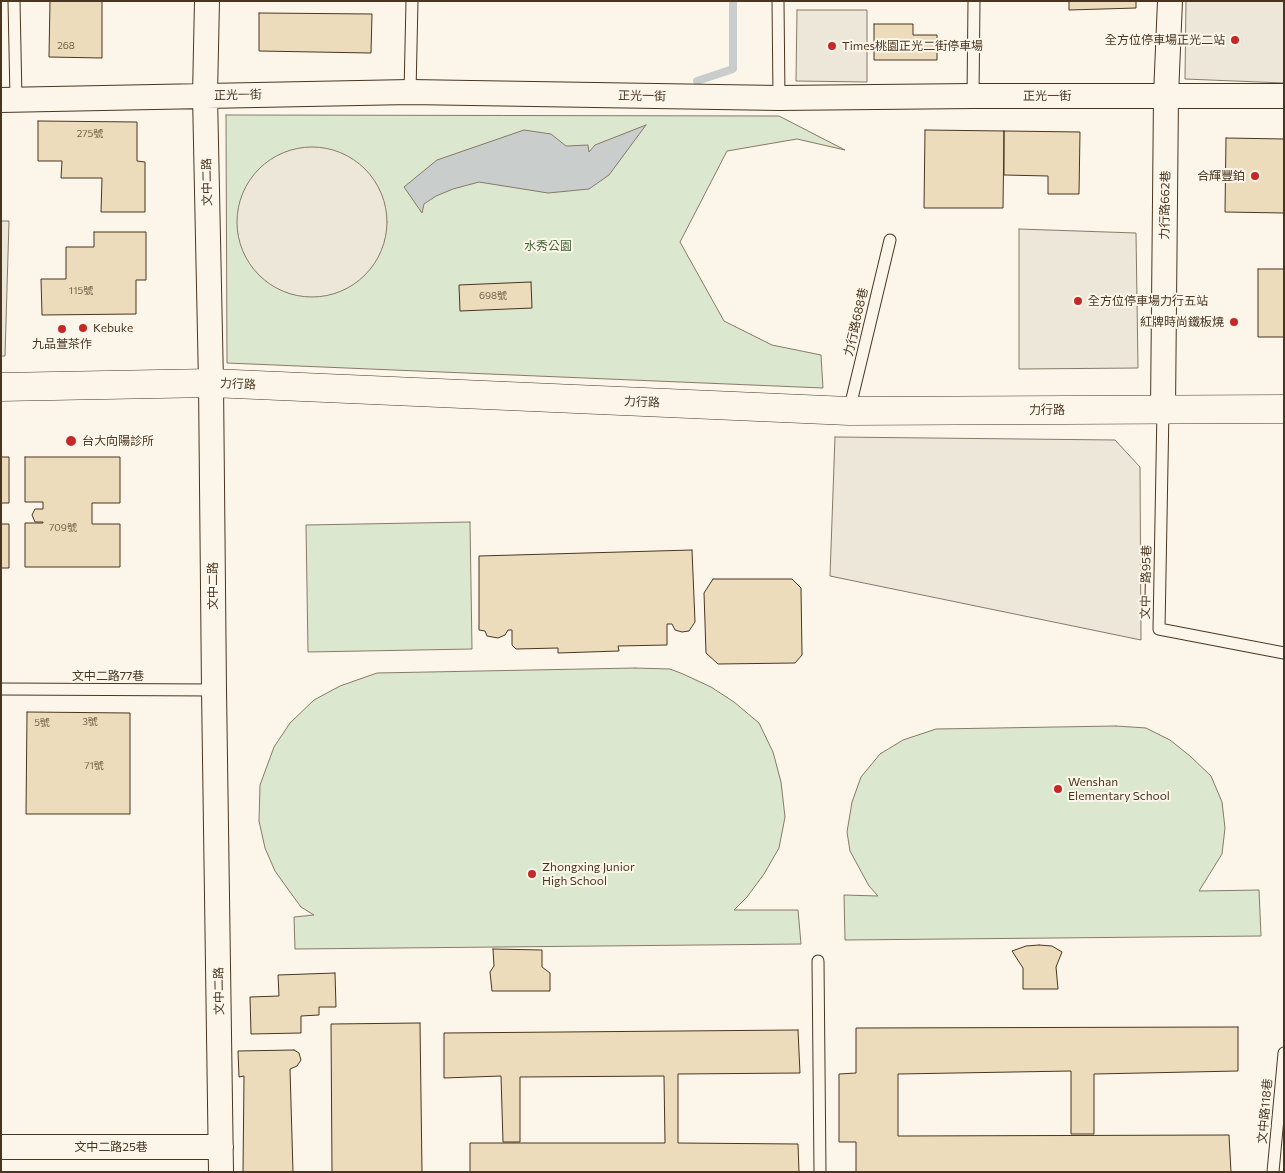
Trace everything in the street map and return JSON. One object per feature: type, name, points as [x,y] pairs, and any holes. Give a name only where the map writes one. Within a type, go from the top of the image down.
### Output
[{"type":"street","name":"文中二路","points":[[206,1],[221,1172]]},
{"type":"street","name":"力行路662巷","points":[[1163,409],[1166,96],[1170,1]]},
{"type":"street","name":"正光一街","points":[[9,100],[410,92],[779,98],[1284,96]]},
{"type":"street","name":"力行路","points":[[1,387],[211,383],[849,411],[1284,409]]},
{"type":"street","name":"文中二路25巷","points":[[1,1147],[221,1147]]},
{"type":"lane","points":[[9,100],[14,1]]},
{"type":"lane","points":[[410,92],[412,1]]},
{"type":"lane","points":[[778,1],[779,98]]},
{"type":"lane","points":[[974,1],[974,96]]},
{"type":"lane","name":"力行路688巷","points":[[849,411],[890,240]]},
{"type":"lane","name":"文中一路95巷","points":[[1163,409],[1159,629],[1284,653]]},
{"type":"lane","name":"文中二路77巷","points":[[1,689],[214,690]]},
{"type":"lane","points":[[818,962],[820,1172]]},
{"type":"lane","name":"文中路118巷","points":[[1273,1172],[1284,1053]]},
{"type":"green space","name":"水秀公園","points":[[226,115],[779,116],[845,150],[797,139],[727,151],[680,242],[724,321],[772,345],[821,355],[823,388],[227,363]]},
{"type":"green space","points":[[470,522],[472,649],[308,652],[306,525]]},
{"type":"green space","points":[[670,669],[683,674],[711,687],[734,702],[759,723],[773,752],[781,782],[785,817],[779,848],[764,874],[747,897],[734,910],[798,910],[801,944],[295,949],[294,917],[314,915],[301,907],[290,892],[275,871],[265,848],[259,821],[260,785],[274,747],[290,723],[314,700],[340,686],[377,673]]},
{"type":"green space","points":[[1116,726],[1146,728],[1170,740],[1211,776],[1222,802],[1225,828],[1222,854],[1199,891],[1259,890],[1261,936],[845,940],[844,895],[878,896],[869,886],[850,851],[847,832],[852,802],[861,777],[880,754],[903,740],[936,729]]},
{"type":"shaded area","name":"全方位停車場正光二站","points":[[1186,1],[1284,1],[1284,83],[1185,79]]},
{"type":"shaded area","name":"Times桃園正光二街停車場","points":[[797,10],[867,10],[867,82],[796,81]]},
{"type":"shaded area","points":[[646,125],[609,175],[589,189],[548,193],[479,182],[436,196],[424,204],[422,213],[404,187],[437,160],[524,130],[551,134],[566,146],[588,145],[589,152],[595,145]]},
{"type":"shaded area","points":[[312,147],[341,153],[365,169],[381,193],[387,222],[381,251],[365,275],[341,291],[312,297],[283,291],[259,275],[243,251],[237,222],[243,193],[259,169],[283,153]]},
{"type":"shaded area","points":[[1,221],[9,221],[5,356],[1,356]]},
{"type":"shaded area","name":"全方位停車場力行五站","points":[[1019,229],[1136,233],[1138,368],[1019,369]]},
{"type":"shaded area","points":[[835,437],[1115,440],[1140,467],[1141,640],[830,576]]},
{"type":"building","points":[[50,1],[102,1],[102,58],[49,57]]},
{"type":"building","points":[[1069,1],[1136,1],[1136,8],[1069,10]]},
{"type":"building","points":[[259,13],[372,14],[371,53],[259,51]]},
{"type":"building","points":[[874,24],[913,24],[913,35],[937,35],[937,60],[874,60]]},
{"type":"building","points":[[38,121],[137,122],[137,161],[145,162],[145,212],[101,212],[102,178],[61,178],[62,161],[38,161]]},
{"type":"building","points":[[925,130],[1004,131],[1003,208],[924,208]]},
{"type":"building","points":[[1004,131],[1080,132],[1079,194],[1048,194],[1048,176],[1004,175]]},
{"type":"building","name":"合輝豐鉑","points":[[1226,138],[1284,139],[1284,213],[1225,212]]},
{"type":"building","points":[[94,232],[146,232],[146,280],[136,280],[136,314],[42,315],[41,279],[66,279],[66,247],[94,247]]},
{"type":"building","points":[[1258,269],[1284,269],[1284,337],[1258,337]]},
{"type":"building","points":[[531,282],[532,308],[460,311],[459,285]]},
{"type":"building","points":[[1,457],[9,457],[9,503],[1,503]]},
{"type":"building","points":[[25,457],[120,457],[120,503],[92,503],[92,524],[120,524],[120,567],[25,567],[25,523],[43,523],[35,522],[32,515],[35,509],[43,509],[43,502],[25,502]]},
{"type":"building","points":[[1,524],[9,524],[9,568],[1,568]]},
{"type":"building","points":[[692,550],[695,622],[689,631],[682,632],[675,630],[672,624],[667,624],[667,645],[618,646],[619,651],[558,653],[558,648],[516,649],[512,645],[512,630],[508,630],[505,635],[498,638],[487,636],[485,631],[479,630],[479,556]]},
{"type":"building","points":[[713,579],[792,579],[801,588],[802,655],[795,663],[718,664],[706,653],[704,593]]},
{"type":"building","points":[[27,712],[130,713],[130,814],[26,814]]},
{"type":"building","points":[[1026,946],[1052,946],[1062,952],[1056,967],[1058,989],[1023,989],[1023,968],[1012,951]]},
{"type":"building","points":[[493,949],[542,950],[542,967],[550,973],[550,991],[492,991],[490,972],[494,966]]},
{"type":"building","points":[[335,973],[336,1007],[319,1007],[319,1015],[301,1016],[301,1033],[251,1034],[250,997],[279,996],[278,975]]},
{"type":"building","points":[[420,1023],[422,1172],[332,1172],[331,1024]]},
{"type":"building","points":[[1238,1027],[1238,1071],[1094,1074],[1094,1134],[1071,1134],[1071,1071],[898,1074],[898,1136],[1229,1135],[1231,1172],[856,1172],[856,1142],[839,1142],[839,1074],[856,1073],[856,1028]]},
{"type":"building","points":[[798,1030],[800,1073],[678,1074],[678,1143],[798,1144],[799,1172],[470,1172],[470,1143],[665,1143],[664,1076],[520,1077],[520,1142],[503,1142],[501,1076],[444,1078],[444,1033]]},
{"type":"building","points":[[294,1050],[299,1053],[301,1060],[297,1066],[290,1069],[293,1172],[243,1172],[244,1076],[239,1077],[238,1051]]},
{"type":"waterway","points":[[697,81],[733,69],[733,1]]},
{"type":"place","name":"全方位停車場正光二站","points":[[1235,40]]},
{"type":"place","name":"Times桃園正光二街停車場","points":[[832,46]]},
{"type":"place","name":"合輝豐鉑","points":[[1255,176]]},
{"type":"place","name":"全方位停車場力行五站","points":[[1078,301]]},
{"type":"place","name":"紅牌時尚鐵板燒","points":[[1234,322]]},
{"type":"place","name":"Kebuke","points":[[83,328]]},
{"type":"place","name":"九品萱茶作","points":[[62,329]]},
{"type":"place","name":"台大向陽診所","points":[[71,441]]},
{"type":"place","name":"Wenshan Elementary School","points":[[1058,789]]},
{"type":"place","name":"Zhongxing Junior High School","points":[[532,874]]}]
